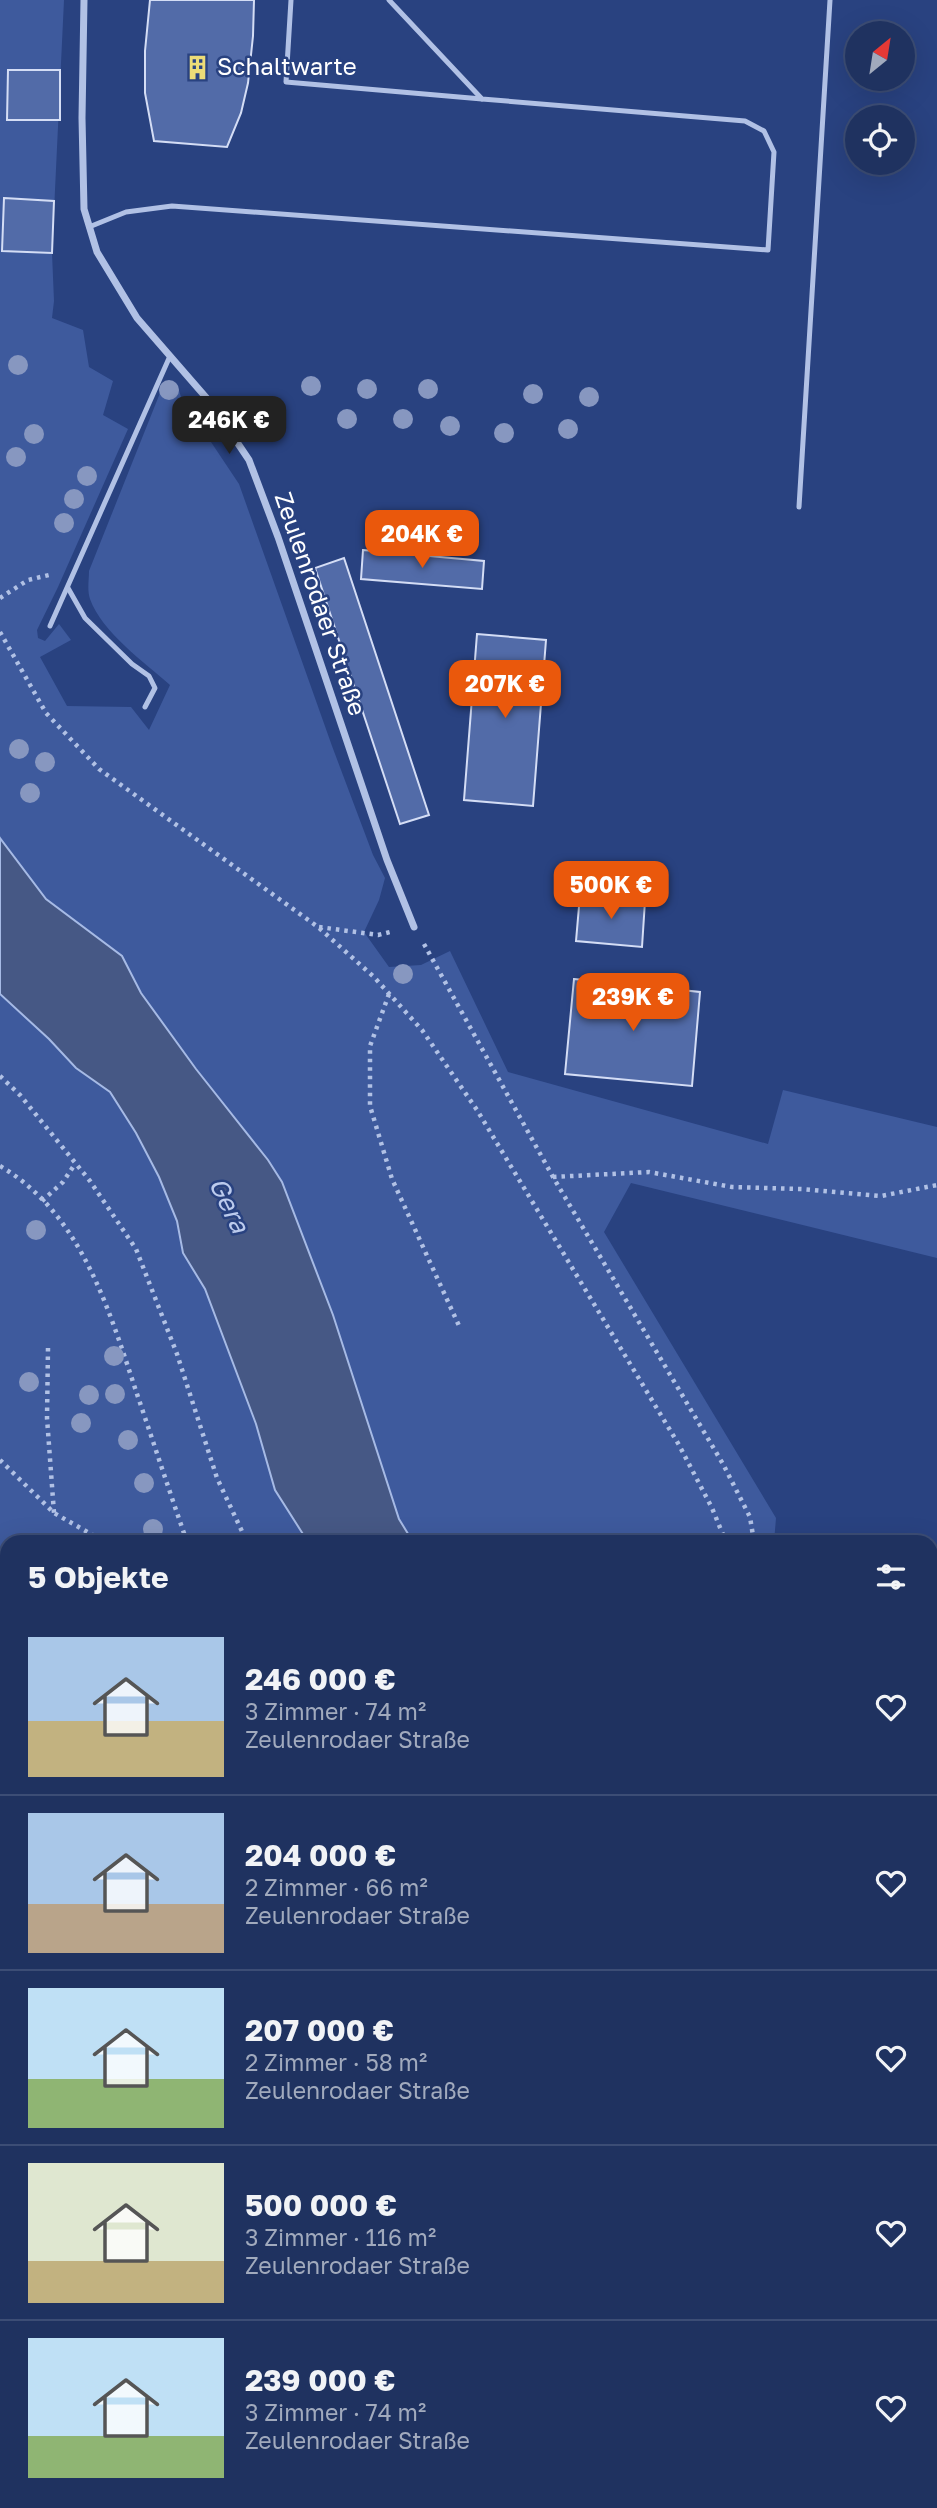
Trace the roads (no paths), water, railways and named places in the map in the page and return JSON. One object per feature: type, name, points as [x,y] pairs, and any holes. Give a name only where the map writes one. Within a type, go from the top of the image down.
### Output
[{"type":"street","name":"Zeulenrodaer Straße","points":[[84,0],[83,196],[84,209],[97,252],[137,318],[210,402],[249,460],[278,537],[387,860],[414,928]]},
{"type":"lane","points":[[89,228],[126,212],[172,206],[768,250],[774,152],[764,131],[746,121],[286,82],[291,0]]},
{"type":"lane","points":[[389,0],[482,99]]},
{"type":"lane","points":[[799,507],[830,0]]},
{"type":"lane","points":[[50,626],[170,356]]},
{"type":"lane","points":[[68,588],[85,618],[132,664],[149,676],[155,688],[145,707]]},
{"type":"water","name":"Gera","points":[[0,838],[46,899],[122,956],[141,993],[282,1182],[333,1315],[399,1519],[409,1535],[304,1535],[275,1490],[256,1424],[205,1289],[183,1253],[177,1221],[159,1177],[136,1133],[110,1092],[76,1068],[0,994]]},
{"type":"place","name":"Schaltwarte","points":[[197,67]]}]
